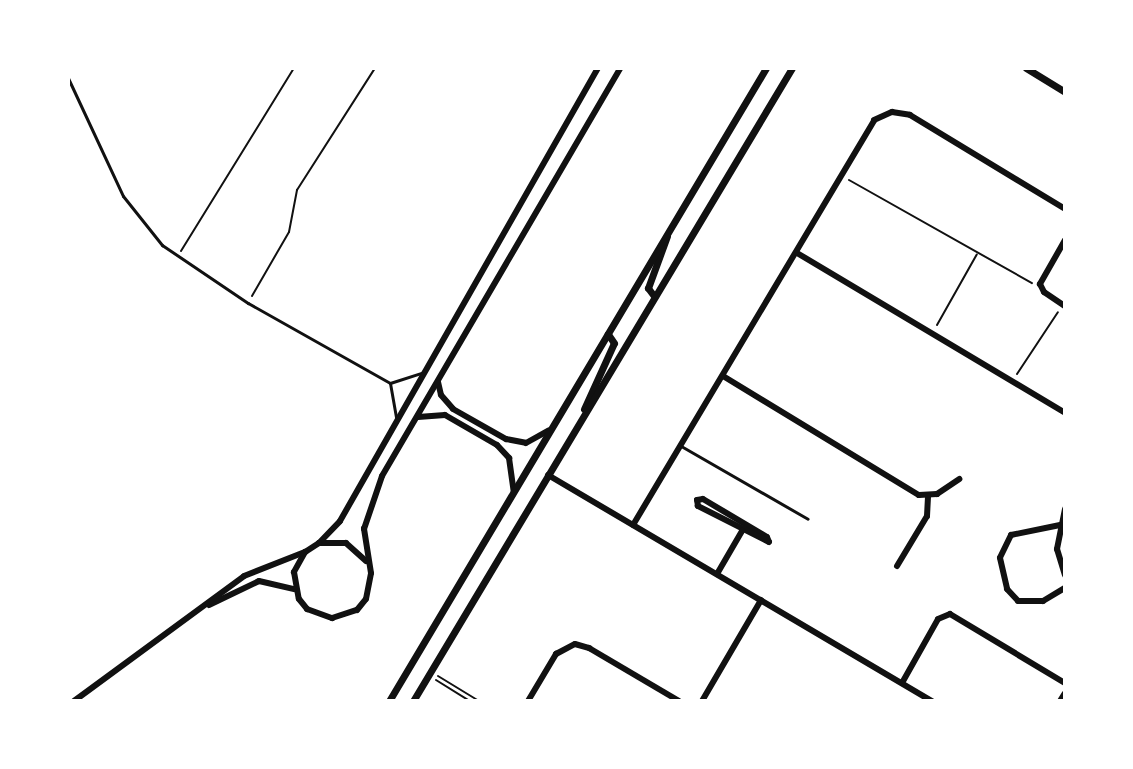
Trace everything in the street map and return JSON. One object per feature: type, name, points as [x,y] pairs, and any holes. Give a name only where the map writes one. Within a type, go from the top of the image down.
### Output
[{"type":"street","points":[[74,701],[244,576],[305,552],[319,543],[340,521],[421,373],[598,68]]},
{"type":"street","points":[[305,552],[294,572],[294,589],[307,609],[319,616],[345,616],[366,599],[371,573],[366,561],[364,529],[371,502],[415,419],[620,68]]},
{"type":"street","points":[[389,701],[766,68]]},
{"type":"street","points":[[413,701],[583,412],[792,68]]},
{"type":"street","points":[[1026,68],[1065,92]]},
{"type":"street","points":[[633,525],[797,253],[868,128],[892,112],[910,115],[1065,209]]},
{"type":"street","points":[[654,296],[648,288],[665,254],[667,234]]},
{"type":"street","points":[[1064,305],[1041,288],[1065,240]]},
{"type":"street","points":[[797,253],[1065,413]]},
{"type":"street","points":[[583,412],[590,387],[614,343],[608,334]]},
{"type":"street","points":[[723,376],[915,493],[928,496],[959,479]]},
{"type":"street","points":[[438,380],[441,395],[453,409],[506,439],[535,440],[554,424]]},
{"type":"street","points":[[415,419],[437,413],[497,445],[509,458],[514,492]]},
{"type":"street","points":[[548,475],[932,701]]},
{"type":"street","points":[[897,566],[927,516],[928,496]]},
{"type":"street","points":[[697,500],[769,542],[742,531],[698,506],[697,500]]},
{"type":"street","points":[[1065,509],[1057,549],[1065,575]]},
{"type":"street","points":[[1060,525],[1011,535],[1000,558],[1007,589],[1018,601],[1043,601],[1065,588]]},
{"type":"street","points":[[717,574],[742,531]]},
{"type":"street","points":[[319,543],[346,543],[366,561]]},
{"type":"street","points":[[199,610],[259,581],[294,589]]},
{"type":"street","points":[[702,701],[761,600]]},
{"type":"street","points":[[902,683],[938,619],[950,614],[1065,683]]},
{"type":"street","points":[[528,701],[556,654],[575,644],[589,648],[679,701]]},
{"type":"street","points":[[1060,701],[1065,693]]},
{"type":"lane","points":[[68,78],[123,196],[177,258],[248,303],[390,383],[421,373]]},
{"type":"lane","points":[[390,383],[396,417]]},
{"type":"lane","points":[[681,446],[808,519]]},
{"type":"path","points":[[177,258],[294,68]]},
{"type":"path","points":[[248,303],[289,232],[297,190],[375,68]]},
{"type":"path","points":[[841,175],[1041,288]]},
{"type":"path","points":[[932,334],[978,253]]},
{"type":"path","points":[[1012,382],[1064,305]]},
{"type":"path","points":[[429,673],[470,701]]},
{"type":"path","points":[[429,673],[479,701]]}]
